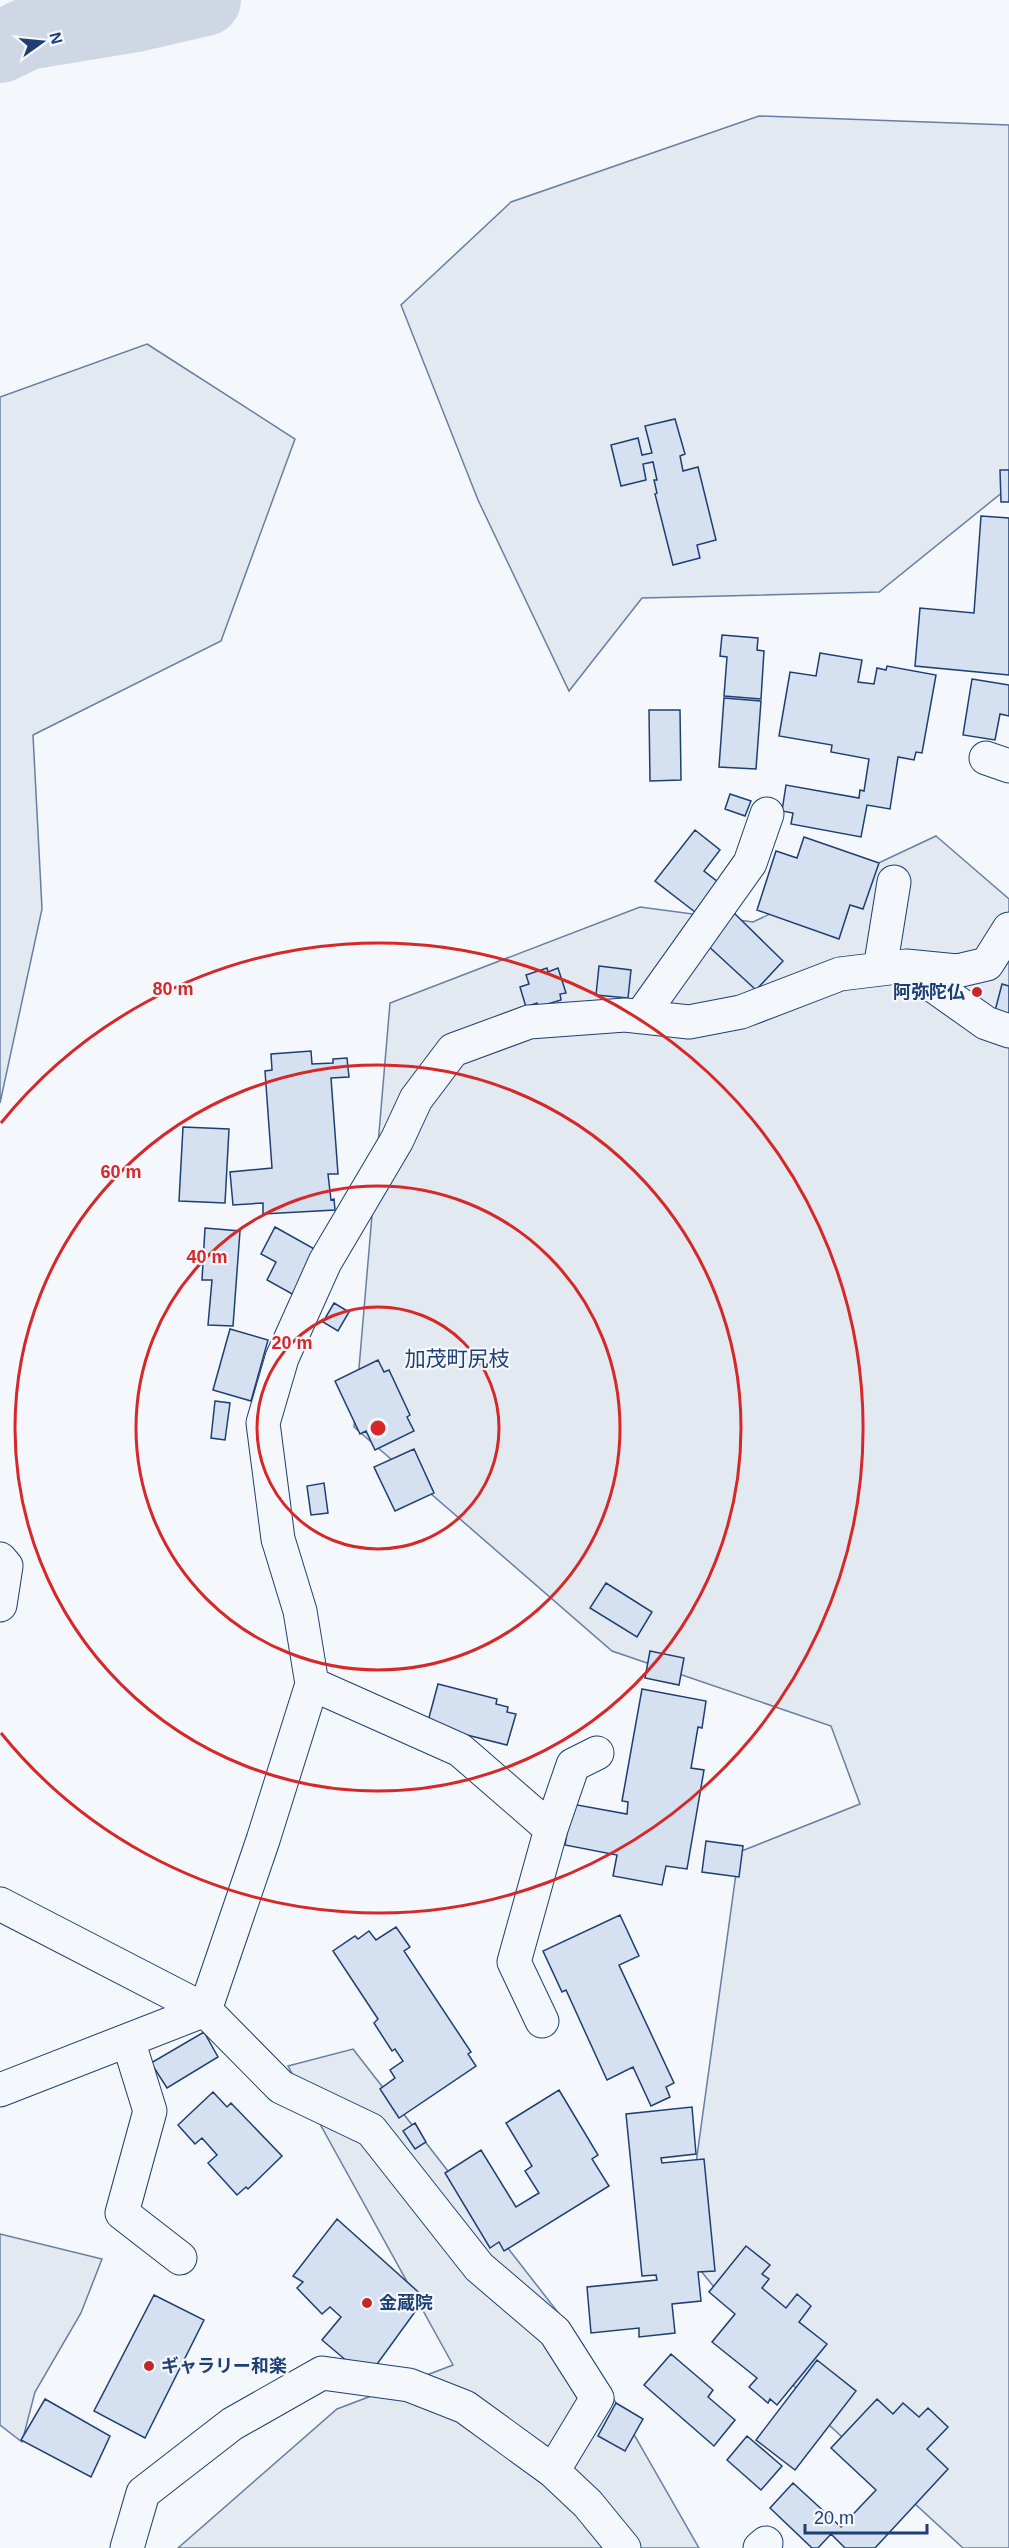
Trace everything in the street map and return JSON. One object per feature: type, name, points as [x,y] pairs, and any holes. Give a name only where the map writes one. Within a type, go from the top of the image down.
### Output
[{"type":"street","points":[[641,1016],[750,863],[767,814]]},
{"type":"street","points":[[893,968],[894,882]]},
{"type":"street","points":[[0,2090],[205,2010],[263,1840],[312,1684],[300,1611],[278,1539],[263,1423],[282,1358],[325,1262],[397,1140],[416,1100],[453,1050],[528,1022],[625,1015],[689,1022],[741,1012],[840,974],[893,968],[957,971],[987,964],[1009,929]]},
{"type":"street","points":[[893,968],[986,1023],[1009,1031]]},
{"type":"street","points":[[0,1559],[6,1566],[0,1605]]},
{"type":"street","points":[[312,1684],[460,1750],[551,1829]]},
{"type":"street","points":[[542,2021],[514,1962],[551,1829],[573,1765],[597,1753]]},
{"type":"street","points":[[0,1904],[205,2010],[281,2087],[371,2130],[479,2266],[555,2332],[597,2398],[553,2471]]},
{"type":"street","points":[[128,2040],[150,2111],[122,2213],[180,2258]]},
{"type":"street","points":[[127,2548],[143,2493],[232,2424],[322,2373],[409,2385],[465,2407],[553,2471],[588,2504],[624,2548]]},
{"type":"shaded area","points":[[759,116],[1009,125],[1009,487],[879,592],[642,598],[569,691],[478,500],[401,305],[511,202]]},
{"type":"shaded area","points":[[147,344],[295,439],[221,641],[33,735],[42,909],[0,1103],[0,397]]},
{"type":"shaded area","points":[[936,836],[1009,899],[1009,2548],[963,2548],[816,2413],[684,2250],[739,1852],[860,1804],[831,1726],[612,1651],[354,1427],[390,1003],[640,907],[753,922]]},
{"type":"shaded area","points":[[353,2049],[581,2342],[699,2548],[178,2548],[337,2409],[453,2365],[288,2066]]},
{"type":"shaded area","points":[[0,2234],[102,2259],[81,2313],[35,2392],[22,2442],[0,2425]]},
{"type":"building","points":[[675,419],[685,454],[680,456],[683,471],[698,467],[716,540],[697,545],[700,558],[673,565],[655,494],[657,493],[654,480],[657,480],[653,462],[643,464],[646,480],[621,486],[611,445],[638,438],[642,455],[652,453],[645,426]]},
{"type":"building","points":[[1000,470],[1009,470],[1009,502],[1001,502]]},
{"type":"building","points":[[981,516],[1009,518],[1009,675],[915,666],[920,608],[974,613]]},
{"type":"building","points":[[722,635],[758,638],[757,650],[764,651],[761,699],[724,696],[727,657],[720,656]]},
{"type":"building","points":[[820,653],[862,660],[858,682],[874,684],[877,668],[886,670],[887,666],[936,675],[922,753],[916,752],[914,760],[898,757],[890,809],[867,805],[861,837],[791,824],[793,813],[782,811],[786,785],[859,798],[860,790],[864,791],[869,759],[831,752],[832,745],[779,736],[790,672],[816,676]]},
{"type":"building","points":[[972,679],[1009,685],[1009,716],[1000,714],[995,740],[963,735]]},
{"type":"building","points":[[724,698],[761,701],[756,769],[719,767]]},
{"type":"building","points":[[649,710],[680,710],[681,780],[650,781]]},
{"type":"building","points":[[730,794],[751,801],[745,816],[725,809]]},
{"type":"building","points":[[695,830],[720,850],[704,871],[718,882],[695,912],[655,881]]},
{"type":"building","points":[[804,837],[879,863],[863,909],[850,905],[839,939],[757,910],[776,851],[797,858]]},
{"type":"building","points":[[734,913],[783,961],[756,990],[705,943]]},
{"type":"building","points":[[599,966],[631,970],[628,998],[596,995]]},
{"type":"building","points":[[547,968],[548,972],[558,968],[566,993],[560,994],[561,1000],[538,1007],[537,1003],[526,1007],[520,987],[529,984],[526,975]]},
{"type":"building","points":[[1002,984],[1009,986],[1009,1015],[995,1011]]},
{"type":"building","points":[[311,1051],[312,1064],[333,1063],[333,1059],[347,1058],[349,1077],[331,1078],[338,1174],[328,1174],[331,1200],[334,1199],[335,1210],[263,1214],[263,1203],[233,1205],[230,1172],[272,1168],[265,1071],[272,1070],[271,1054]]},
{"type":"building","points":[[183,1127],[229,1129],[225,1203],[179,1201]]},
{"type":"building","points":[[275,1227],[318,1251],[294,1295],[267,1280],[276,1262],[261,1254]]},
{"type":"building","points":[[205,1228],[240,1231],[233,1326],[208,1325],[212,1280],[202,1280]]},
{"type":"building","points":[[334,1303],[349,1312],[338,1331],[323,1322]]},
{"type":"building","points":[[230,1329],[268,1340],[251,1401],[213,1390]]},
{"type":"building","points":[[378,1360],[384,1372],[389,1370],[410,1415],[407,1417],[414,1431],[375,1450],[366,1431],[360,1434],[335,1381]]},
{"type":"building","points":[[215,1401],[230,1403],[225,1440],[211,1438]]},
{"type":"building","points":[[414,1449],[434,1493],[395,1511],[374,1467]]},
{"type":"building","points":[[324,1483],[328,1513],[311,1515],[307,1486]]},
{"type":"building","points":[[606,1583],[652,1612],[637,1637],[590,1608]]},
{"type":"building","points":[[650,1651],[684,1658],[679,1685],[645,1678]]},
{"type":"building","points":[[438,1684],[497,1699],[496,1704],[508,1707],[507,1712],[516,1714],[507,1745],[427,1725]]},
{"type":"building","points":[[642,1689],[706,1701],[702,1728],[698,1727],[691,1768],[704,1770],[687,1869],[666,1866],[662,1885],[613,1876],[617,1855],[565,1845],[572,1804],[627,1814],[628,1802],[622,1801]]},
{"type":"building","points":[[706,1841],[743,1846],[739,1877],[702,1872]]},
{"type":"building","points":[[620,1915],[639,1956],[619,1965],[674,2083],[666,2087],[670,2097],[651,2106],[633,2067],[607,2080],[566,1990],[562,1992],[543,1951]]},
{"type":"building","points":[[396,1927],[410,1947],[404,1951],[471,2052],[468,2054],[476,2066],[399,2118],[380,2089],[395,2078],[390,2070],[403,2061],[395,2049],[392,2051],[374,2023],[378,2019],[333,1951],[355,1936],[358,1939],[369,1931],[376,1940]]},
{"type":"building","points":[[204,2032],[218,2057],[167,2088],[151,2063]]},
{"type":"building","points":[[559,2090],[598,2155],[592,2159],[609,2186],[504,2251],[499,2242],[490,2248],[445,2173],[481,2150],[516,2207],[539,2193],[525,2171],[532,2166],[506,2123]]},
{"type":"building","points":[[213,2092],[227,2107],[231,2103],[282,2156],[248,2189],[246,2187],[237,2195],[208,2163],[217,2155],[202,2138],[195,2144],[178,2125]]},
{"type":"building","points":[[692,2107],[696,2154],[661,2158],[662,2163],[704,2159],[715,2271],[698,2272],[701,2301],[672,2304],[675,2333],[639,2337],[639,2328],[591,2333],[587,2287],[657,2280],[656,2275],[642,2276],[626,2114]]},
{"type":"building","points":[[415,2123],[426,2142],[415,2149],[403,2131]]},
{"type":"building","name":"金蔵院","points":[[337,2219],[425,2298],[367,2378],[322,2340],[341,2317],[330,2307],[322,2314],[297,2288],[303,2282],[293,2276]]},
{"type":"building","points":[[746,2246],[770,2265],[762,2274],[769,2279],[762,2288],[786,2308],[797,2294],[811,2306],[799,2322],[827,2344],[777,2405],[770,2399],[768,2403],[749,2387],[757,2378],[712,2342],[735,2314],[709,2292]]},
{"type":"building","name":"ギャラリー和楽","points":[[154,2295],[204,2320],[145,2438],[94,2411]]},
{"type":"building","points":[[671,2354],[713,2390],[708,2397],[735,2420],[714,2446],[644,2385]]},
{"type":"building","points":[[817,2360],[856,2391],[795,2470],[756,2440]]},
{"type":"building","points":[[45,2399],[110,2436],[91,2477],[21,2440]]},
{"type":"building","points":[[877,2399],[893,2414],[903,2403],[919,2417],[928,2408],[948,2427],[927,2449],[948,2469],[875,2548],[845,2548],[831,2534],[818,2548],[812,2548],[770,2508],[793,2483],[841,2527],[876,2490],[831,2448]]},
{"type":"building","points":[[616,2403],[643,2419],[625,2451],[598,2436]]},
{"type":"building","points":[[747,2436],[782,2466],[761,2490],[727,2460]]},
{"type":"waterway","points":[[0,47],[27,34],[136,16],[205,0]]},
{"type":"place","name":"阿弥陀仏","points":[[977,992]]},
{"type":"place","name":"金蔵院","points":[[367,2303]]},
{"type":"place","name":"ギャラリー和楽","points":[[149,2366]]},
{"type":"district","name":"加茂町尻枝","points":[[457,1358]]}]
